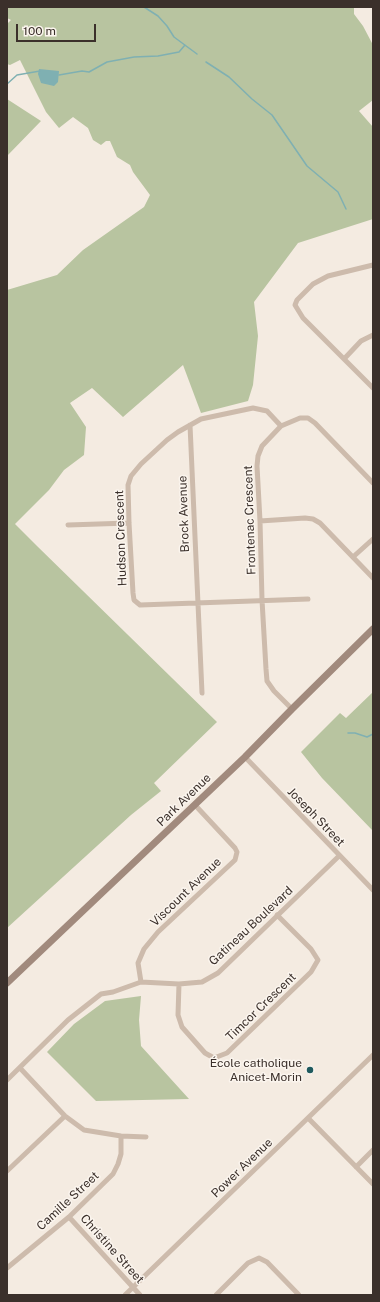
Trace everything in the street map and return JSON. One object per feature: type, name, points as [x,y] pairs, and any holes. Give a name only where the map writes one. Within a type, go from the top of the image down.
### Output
[{"type":"street","points":[[373,265],[328,276],[313,284],[297,300],[295,305],[303,318],[373,388]]},
{"type":"street","points":[[344,359],[361,341],[373,335]]},
{"type":"street","name":"Hudson Crescent","points":[[282,426],[267,411],[253,408],[200,419],[167,440],[141,464],[131,476],[128,485],[134,600],[140,605],[308,599]]},
{"type":"street","name":"Frontenac Crescent","points":[[292,709],[274,691],[268,681],[262,600],[257,466],[258,456],[262,446],[282,426],[300,418],[308,418],[315,423],[373,483]]},
{"type":"street","name":"Brock Avenue","points":[[190,425],[202,693]]},
{"type":"street","points":[[260,521],[305,518],[313,519],[320,523],[373,578]]},
{"type":"street","points":[[68,525],[129,523]]},
{"type":"street","points":[[353,557],[373,539]]},
{"type":"street","name":"Park Avenue","points":[[7,983],[245,757],[373,629]]},
{"type":"street","name":"Joseph Street","points":[[245,757],[373,890]]},
{"type":"street","name":"Viscount Avenue","points":[[141,982],[138,963],[144,949],[158,932],[235,860],[237,852],[235,848],[195,805]]},
{"type":"street","name":"Gatineau Boulevard","points":[[7,1080],[68,1020],[101,994],[113,992],[141,982],[179,984],[202,982],[218,973],[339,856]]},
{"type":"street","name":"Timcor Crescent","points":[[179,984],[178,1015],[182,1027],[205,1053],[214,1058],[227,1053],[311,972],[318,960],[311,949],[277,915]]},
{"type":"street","name":"Power Avenue","points":[[125,1295],[373,1055]]},
{"type":"street","points":[[20,1068],[65,1116],[84,1130],[121,1136],[146,1138]]},
{"type":"street","points":[[7,1171],[65,1116]]},
{"type":"street","points":[[308,1118],[373,1184]]},
{"type":"street","name":"Camille Street","points":[[7,1268],[69,1217],[113,1174],[121,1154],[121,1136]]},
{"type":"street","points":[[356,1167],[373,1150]]},
{"type":"street","name":"Christine Street","points":[[69,1217],[132,1288],[140,1295]]},
{"type":"street","points":[[216,1295],[248,1263],[259,1258],[267,1262],[299,1295]]},
{"type":"green space","points":[[7,7],[354,7],[354,14],[363,26],[373,45],[373,100],[359,111],[373,127],[373,219],[298,243],[254,302],[258,336],[253,385],[248,401],[201,413],[183,365],[123,417],[92,388],[70,403],[86,427],[84,455],[64,470],[49,490],[15,524],[217,722],[154,783],[161,791],[131,815],[7,928],[7,290],[57,275],[83,250],[144,207],[150,195],[133,172],[130,165],[117,157],[110,141],[106,141],[101,145],[93,140],[88,128],[73,117],[59,128],[46,112],[20,60],[10,65],[7,64],[7,24],[11,20],[7,18]]},
{"type":"green space","points":[[7,99],[41,121],[7,156]]},
{"type":"green space","points":[[373,692],[373,831],[322,778],[301,752],[340,713],[346,718]]},
{"type":"green space","points":[[141,996],[139,1020],[141,1046],[189,1099],[96,1101],[47,1052],[74,1024],[105,1001]]},
{"type":"water","points":[[39,69],[59,71],[58,82],[54,86],[41,83],[38,74]]},
{"type":"waterway","points":[[144,7],[158,16],[174,37],[197,54]]},
{"type":"waterway","points":[[59,75],[82,71],[89,72],[107,62],[134,57],[158,56],[179,52],[185,45]]},
{"type":"waterway","points":[[206,62],[229,77],[252,99],[272,115],[307,166],[338,192],[346,209]]},
{"type":"waterway","points":[[7,84],[17,75],[40,71]]},
{"type":"waterway","points":[[348,733],[355,733],[367,737],[373,734]]},
{"type":"place","name":"École catholique Anicet-Morin","points":[[310,1070]]}]
